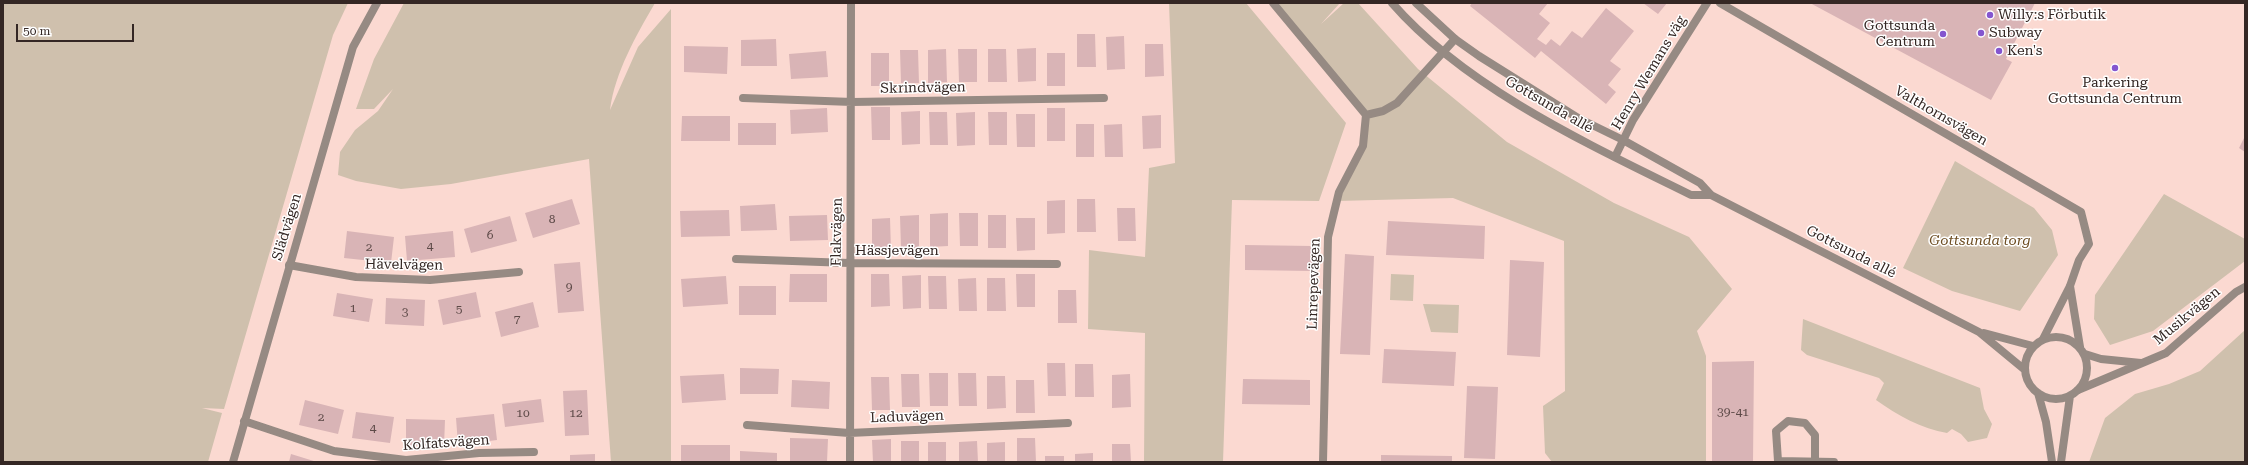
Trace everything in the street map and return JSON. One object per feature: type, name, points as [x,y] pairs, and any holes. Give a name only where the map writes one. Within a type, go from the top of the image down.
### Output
[{"type":"street","name":"Slädvägen","points":[[233,462],[353,47],[377,3]]},
{"type":"street","name":"Flakvägen","points":[[850,462],[849,263],[852,102],[851,3]]},
{"type":"street","points":[[1272,3],[1366,115],[1383,111],[1397,103],[1455,39]]},
{"type":"street","name":"Gottsunda allé","points":[[1392,3],[1443,51],[1468,70],[1538,116],[1615,157],[1691,194],[1711,195]]},
{"type":"street","name":"Gottsunda allé","points":[[1416,3],[1455,39],[1578,118],[1623,140],[1700,183],[1711,195],[1979,332],[2025,370]]},
{"type":"street","name":"Henry Wemans väg","points":[[1615,157],[1623,140],[1707,3]]},
{"type":"street","name":"Valthornsvägen","points":[[1720,3],[2080,212],[2089,244],[2079,260],[2070,286],[2043,339]]},
{"type":"street","name":"Skrindvägen","points":[[743,98],[852,102],[1104,98]]},
{"type":"street","name":"Linrepevägen","points":[[1323,462],[1328,237],[1339,192],[1363,146],[1366,115]]},
{"type":"street","name":"Hässjevägen","points":[[736,259],[849,263],[1057,264]]},
{"type":"street","name":"Hävelvägen","points":[[289,265],[356,277],[430,280],[519,272]]},
{"type":"street","name":"Valthornsvägen","points":[[2070,286],[2080,347]]},
{"type":"street","name":"Musikvägen","points":[[2078,390],[2166,353],[2236,292],[2245,287]]},
{"type":"street","name":"Gottsunda allé","points":[[1979,332],[2033,346]]},
{"type":"street","points":[[2056,336],[2064,337],[2080,347],[2085,354],[2087,372],[2084,382],[2078,390],[2070,396],[2061,399],[2051,398],[2038,393],[2029,384],[2025,370],[2027,357],[2033,346],[2043,339],[2056,336]]},
{"type":"street","name":"Musikvägen","points":[[2085,354],[2100,359],[2144,363]]},
{"type":"street","points":[[2038,393],[2046,422],[2052,462]]},
{"type":"street","points":[[2061,462],[2070,396]]},
{"type":"street","name":"Kolfatsvägen","points":[[244,421],[334,451],[406,460],[479,453],[534,452]]},
{"type":"street","points":[[1815,461],[1815,435],[1805,423],[1788,421],[1776,431],[1778,461],[1834,462]]},
{"type":"street","name":"Laduvägen","points":[[748,426],[849,433],[1068,423]]},
{"type":"green space","points":[[3,3],[348,3],[333,35],[224,409],[202,408],[222,413],[208,462],[3,462]]},
{"type":"green space","points":[[404,3],[655,3],[621,68],[616,82],[610,110],[638,47],[671,9],[671,462],[611,462],[589,159],[451,184],[401,189],[356,181],[338,175],[340,152],[355,130],[378,111],[393,89],[374,109],[356,109],[374,59]]},
{"type":"green space","points":[[1169,3],[1246,3],[1346,123],[1319,201],[1232,200],[1223,462],[1144,462],[1145,333],[1088,329],[1089,250],[1145,257],[1149,168],[1175,163]]},
{"type":"green space","points":[[1273,3],[1340,3],[1321,24],[1344,3],[1358,3],[1418,69],[1507,142],[1614,203],[1689,237],[1732,289],[1697,331],[1706,356],[1706,462],[1552,462],[1545,453],[1543,406],[1565,391],[1564,241],[1453,198],[1337,201],[1363,146],[1366,115]]},
{"type":"green space","name":"Gottsunda torg","points":[[1955,161],[2034,208],[2052,230],[2058,255],[2020,311],[1952,291],[1903,268]]},
{"type":"green space","points":[[2164,194],[2245,239],[2245,261],[2153,331],[2110,345],[2094,319],[2095,295]]},
{"type":"green space","points":[[1391,274],[1414,275],[1413,301],[1390,300]]},
{"type":"green space","points":[[1423,304],[1459,305],[1458,333],[1431,332]]},
{"type":"green space","points":[[1803,319],[1980,388],[1984,409],[1992,424],[1987,438],[1968,442],[1961,434],[1952,429],[1947,433],[1919,425],[1884,406],[1876,400],[1884,383],[1879,378],[1807,355],[1801,350]]},
{"type":"green space","points":[[2245,330],[2245,462],[2089,462],[2105,418],[2135,394],[2169,384],[2200,371]]},
{"type":"building","points":[[1472,3],[1548,3],[1539,14],[1550,23],[1537,39],[1546,45],[1551,39],[1560,46],[1572,31],[1582,38],[1606,8],[1634,31],[1610,61],[1621,69],[1608,85],[1616,92],[1606,104],[1541,51],[1535,58],[1470,6]]},
{"type":"building","points":[[1643,3],[1667,3],[1658,14]]},
{"type":"building","name":"Gottsunda Centrum","points":[[1810,3],[2035,3],[2006,59],[2012,62],[1991,100]]},
{"type":"building","points":[[1077,34],[1095,34],[1096,67],[1077,67]]},
{"type":"building","points":[[1124,36],[1125,69],[1107,70],[1106,37]]},
{"type":"building","points":[[776,39],[777,66],[741,66],[741,40]]},
{"type":"building","points":[[1145,44],[1163,44],[1164,76],[1145,77]]},
{"type":"building","points":[[684,46],[728,47],[727,74],[684,72]]},
{"type":"building","points":[[1036,48],[1036,81],[1018,82],[1017,49]]},
{"type":"building","points":[[946,49],[947,82],[928,83],[928,50]]},
{"type":"building","points":[[958,49],[977,49],[977,82],[959,82]]},
{"type":"building","points":[[988,49],[1006,49],[1007,82],[988,82]]},
{"type":"building","points":[[900,50],[918,50],[919,83],[901,83]]},
{"type":"building","points":[[826,51],[828,77],[791,79],[789,54]]},
{"type":"building","points":[[871,53],[889,53],[889,86],[871,86]]},
{"type":"building","points":[[1047,53],[1065,53],[1065,86],[1047,86]]},
{"type":"building","points":[[871,107],[890,107],[890,140],[872,140]]},
{"type":"building","points":[[827,108],[828,132],[791,134],[790,110]]},
{"type":"building","points":[[1047,108],[1065,108],[1065,141],[1047,141]]},
{"type":"building","points":[[920,111],[920,144],[902,145],[901,112]]},
{"type":"building","points":[[929,112],[947,112],[948,145],[930,145]]},
{"type":"building","points":[[975,112],[975,145],[957,146],[956,113]]},
{"type":"building","points":[[988,112],[1007,112],[1007,145],[989,145]]},
{"type":"building","points":[[1016,114],[1035,114],[1035,147],[1017,147]]},
{"type":"building","points":[[1161,115],[1161,148],[1143,149],[1142,116]]},
{"type":"building","points":[[682,116],[730,116],[730,141],[681,141]]},
{"type":"building","points":[[738,123],[776,123],[776,145],[738,145]]},
{"type":"building","points":[[1076,124],[1094,124],[1094,157],[1076,157]]},
{"type":"building","points":[[1122,124],[1123,157],[1105,157],[1104,125]]},
{"type":"building","points":[[2245,136],[2245,152],[2239,148]]},
{"type":"building","points":[[572,199],[580,224],[533,238],[525,213]]},
{"type":"building","points":[[1077,199],[1095,199],[1096,232],[1077,232]]},
{"type":"building","points":[[1065,200],[1065,233],[1047,234],[1047,201]]},
{"type":"building","points":[[775,204],[777,230],[741,231],[740,206]]},
{"type":"building","points":[[1117,208],[1135,208],[1136,241],[1118,241]]},
{"type":"building","points":[[729,210],[730,236],[681,237],[680,211]]},
{"type":"building","points":[[948,213],[948,246],[930,247],[930,214]]},
{"type":"building","points":[[959,213],[978,213],[978,246],[960,246]]},
{"type":"building","points":[[827,215],[828,240],[790,241],[789,216]]},
{"type":"building","points":[[919,215],[919,248],[901,248],[900,216]]},
{"type":"building","points":[[988,215],[1006,215],[1006,248],[988,248]]},
{"type":"building","points":[[510,216],[517,241],[471,253],[464,229]]},
{"type":"building","points":[[890,218],[891,251],[872,252],[872,219]]},
{"type":"building","points":[[1016,218],[1035,218],[1035,250],[1017,251]]},
{"type":"building","points":[[1388,221],[1485,226],[1484,259],[1386,255]]},
{"type":"building","points":[[347,231],[394,237],[391,263],[344,258]]},
{"type":"building","points":[[453,231],[455,257],[407,261],[405,236]]},
{"type":"building","points":[[1245,245],[1312,246],[1312,271],[1245,270]]},
{"type":"building","points":[[1345,254],[1374,256],[1370,355],[1340,354]]},
{"type":"building","points":[[1510,260],[1544,262],[1540,357],[1507,355]]},
{"type":"building","points":[[580,262],[584,311],[558,313],[554,264]]},
{"type":"building","points":[[790,274],[827,274],[827,302],[789,302]]},
{"type":"building","points":[[871,274],[889,274],[890,306],[871,307]]},
{"type":"building","points":[[1016,274],[1035,274],[1035,307],[1017,307]]},
{"type":"building","points":[[921,275],[921,308],[903,309],[902,276]]},
{"type":"building","points":[[726,276],[728,304],[683,307],[681,279]]},
{"type":"building","points":[[928,276],[946,276],[947,309],[929,309]]},
{"type":"building","points":[[976,278],[977,311],[959,311],[958,279]]},
{"type":"building","points":[[987,278],[1005,278],[1006,311],[987,311]]},
{"type":"building","points":[[739,286],[776,286],[776,315],[739,315]]},
{"type":"building","points":[[1058,290],[1076,290],[1077,323],[1058,323]]},
{"type":"building","points":[[476,292],[481,317],[443,325],[438,300]]},
{"type":"building","points":[[337,293],[373,299],[369,322],[333,316]]},
{"type":"building","points":[[386,298],[425,300],[424,326],[385,324]]},
{"type":"building","points":[[533,302],[539,327],[501,337],[495,312]]},
{"type":"building","points":[[1384,349],[1456,352],[1454,386],[1382,383]]},
{"type":"building","points":[[1754,361],[1753,462],[1712,462],[1712,362]]},
{"type":"building","points":[[1047,363],[1065,363],[1066,396],[1048,396]]},
{"type":"building","points":[[1075,364],[1093,364],[1094,397],[1075,397]]},
{"type":"building","points":[[740,368],[779,369],[778,394],[740,394]]},
{"type":"building","points":[[929,373],[948,373],[948,406],[930,406]]},
{"type":"building","points":[[958,373],[976,373],[977,406],[959,406]]},
{"type":"building","points":[[724,374],[726,400],[682,403],[680,376]]},
{"type":"building","points":[[901,374],[919,374],[920,407],[902,407]]},
{"type":"building","points":[[1130,374],[1131,407],[1112,408],[1112,375]]},
{"type":"building","points":[[987,376],[1005,376],[1006,408],[987,409]]},
{"type":"building","points":[[871,377],[889,377],[890,410],[872,410]]},
{"type":"building","points":[[1243,379],[1310,380],[1310,405],[1242,404]]},
{"type":"building","points":[[792,380],[830,382],[829,409],[791,407]]},
{"type":"building","points":[[1016,380],[1034,380],[1035,413],[1016,413]]},
{"type":"building","points":[[1467,386],[1498,387],[1495,459],[1464,458]]},
{"type":"building","points":[[587,390],[589,435],[565,436],[563,391]]},
{"type":"building","points":[[541,399],[544,422],[505,427],[502,404]]},
{"type":"building","points":[[305,400],[344,410],[338,434],[299,425]]},
{"type":"building","points":[[356,412],[394,417],[390,443],[352,438]]},
{"type":"building","points":[[494,414],[497,440],[458,445],[456,418]]},
{"type":"building","points":[[406,419],[445,420],[444,446],[406,445]]},
{"type":"building","points":[[790,438],[828,439],[827,462],[790,462]]},
{"type":"building","points":[[1017,438],[1035,438],[1036,462],[1017,462]]},
{"type":"building","points":[[891,439],[891,462],[873,462],[872,440]]},
{"type":"building","points":[[901,441],[919,441],[919,462],[901,462]]},
{"type":"building","points":[[977,441],[978,462],[959,462],[959,442]]},
{"type":"building","points":[[928,442],[946,442],[946,462],[928,462]]},
{"type":"building","points":[[1005,442],[1005,462],[987,462],[987,443]]},
{"type":"building","points":[[1112,444],[1130,444],[1131,462],[1112,462]]},
{"type":"building","points":[[681,445],[730,445],[730,462],[681,462]]},
{"type":"building","points":[[740,451],[777,453],[777,462],[740,462]]},
{"type":"building","points":[[1093,453],[1093,462],[1075,462],[1075,454]]},
{"type":"building","points":[[291,454],[317,462],[289,462]]},
{"type":"building","points":[[595,454],[595,462],[570,462],[570,455]]},
{"type":"building","points":[[1381,455],[1452,456],[1452,462],[1381,462]]},
{"type":"building","points":[[1045,456],[1064,456],[1064,462],[1045,462]]},
{"type":"place","name":"Willy:s Förbutik","points":[[1990,15]]},
{"type":"place","name":"Subway","points":[[1981,33]]},
{"type":"place","name":"Gottsunda Centrum","points":[[1943,34]]},
{"type":"place","name":"Ken's","points":[[1999,51]]},
{"type":"place","name":"Parkering Gottsunda Centrum","points":[[2115,68]]}]
